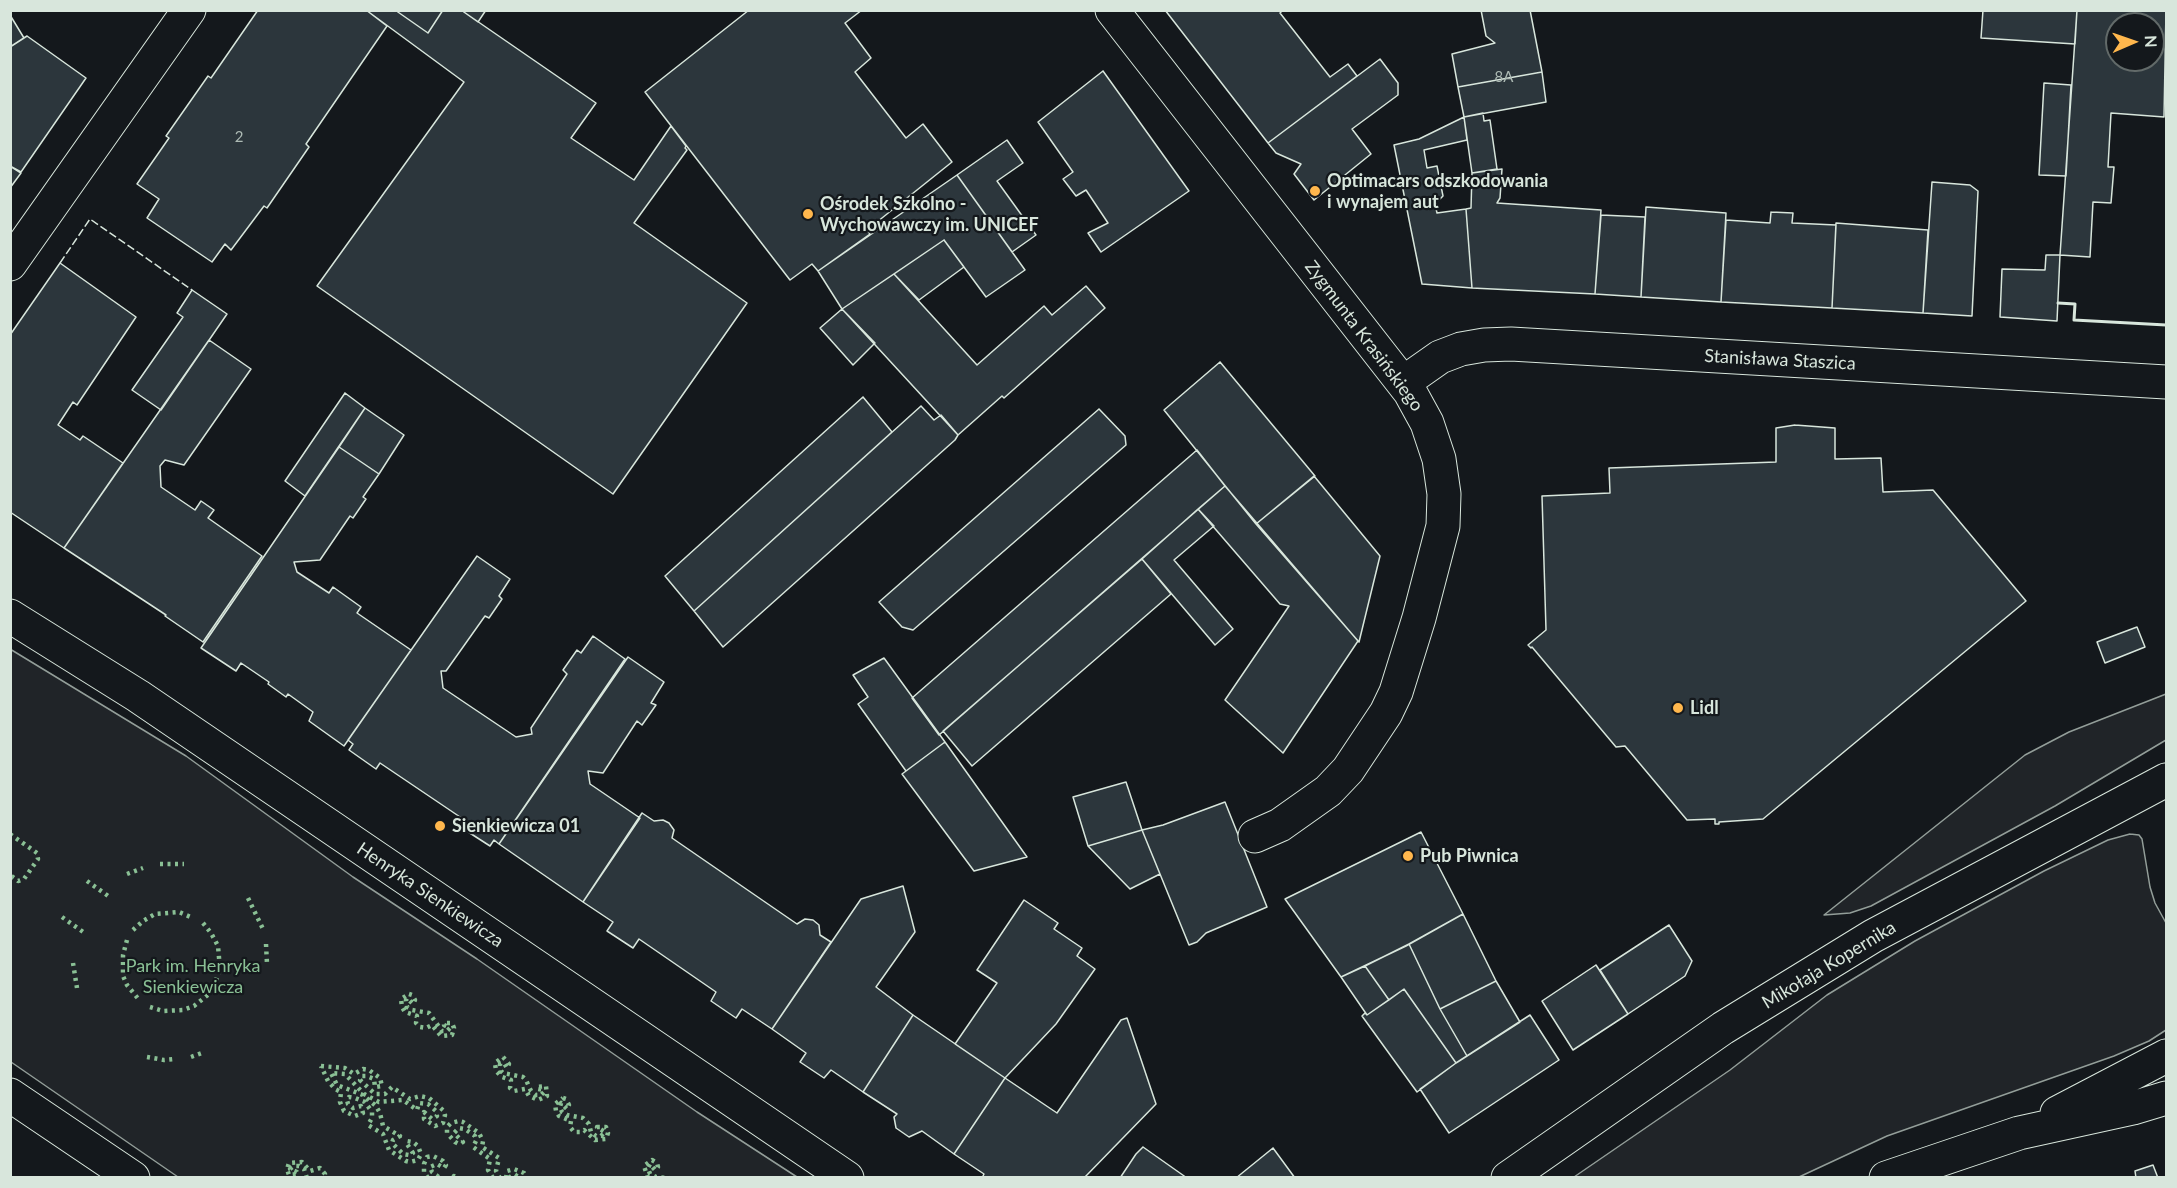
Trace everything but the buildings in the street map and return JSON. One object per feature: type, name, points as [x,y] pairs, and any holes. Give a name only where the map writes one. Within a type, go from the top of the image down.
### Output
[{"type":"street","points":[[10,264],[189,10]]},
{"type":"street","name":"Zygmunta Krasińskiego","points":[[1112,10],[1403,383],[1427,423],[1439,459],[1444,494],[1443,526],[1435,562],[1396,692],[1371,738],[1348,770],[1329,791],[1280,825],[1255,837]]},
{"type":"street","name":"Stanisława Staszica","points":[[1403,383],[1440,357],[1461,349],[1511,344],[2166,382]]},
{"type":"street","name":"Henryka Sienkiewicza","points":[[10,616],[138,696],[847,1178]]},
{"type":"street","name":"Mikołaja Kopernika","points":[[1508,1178],[1723,1028],[1874,936],[2166,780]]},
{"type":"street","points":[[2019,1133],[2166,1056]]},
{"type":"street","points":[[10,1095],[133,1178]]},
{"type":"street","points":[[1886,1178],[2019,1133],[2133,1108],[2166,1098]]},
{"type":"green space","name":"Park im. Henryka Sienkiewicza","points":[[10,649],[186,756],[353,877],[477,959],[697,1112],[797,1177],[178,1177],[11,1062]]},
{"type":"green space","points":[[2166,694],[2166,740],[2055,806],[1871,906],[1850,913],[1824,915],[2025,755],[2069,732]]},
{"type":"green space","points":[[2130,834],[2139,835],[2142,839],[2150,887],[2155,903],[2166,923],[2166,1030],[2149,1041],[2114,1056],[1887,1136],[1799,1177],[1574,1177],[1730,1070],[1827,995],[1915,941],[2044,871],[2108,840]]},
{"type":"hedge","points":[[10,834],[37,853],[38,859],[24,879],[18,881],[10,875]]},
{"type":"hedge","points":[[160,864],[184,864]]},
{"type":"hedge","points":[[127,874],[143,868]]},
{"type":"hedge","points":[[87,881],[111,898]]},
{"type":"hedge","points":[[248,898],[263,929]]},
{"type":"hedge","points":[[133,930],[155,914],[179,912],[193,918]]},
{"type":"hedge","points":[[62,917],[86,934]]},
{"type":"hedge","points":[[203,923],[218,946],[220,969],[215,983]]},
{"type":"hedge","points":[[127,940],[123,955],[123,976],[140,1001]]},
{"type":"hedge","points":[[266,944],[267,964]]},
{"type":"hedge","points":[[73,963],[77,988]]},
{"type":"hedge","points":[[150,1007],[163,1011],[183,1010],[194,1006],[209,994]]},
{"type":"hedge","points":[[409,994],[415,1000],[413,1004],[407,998],[407,1007],[429,1013],[442,1031],[450,1028],[444,1023],[452,1023],[454,1028],[452,1035],[441,1036],[432,1025],[426,1028],[420,1027],[416,1023],[417,1016],[405,1012],[402,1007],[401,999],[409,994]]},
{"type":"hedge","points":[[191,1057],[205,1052]]},
{"type":"hedge","points":[[147,1057],[175,1059]]},
{"type":"hedge","points":[[503,1057],[509,1064],[507,1068],[504,1063],[500,1064],[503,1073],[523,1077],[536,1095],[544,1092],[537,1087],[546,1086],[547,1096],[538,1100],[529,1096],[525,1089],[514,1091],[510,1088],[511,1080],[502,1077],[496,1071],[495,1063],[503,1057]]},
{"type":"hedge","points":[[321,1066],[345,1068],[354,1074],[363,1069],[369,1070],[380,1078],[382,1086],[375,1087],[374,1079],[367,1076],[362,1076],[360,1080],[375,1094],[385,1094],[392,1087],[410,1099],[420,1096],[429,1098],[444,1111],[443,1123],[435,1126],[424,1119],[424,1112],[432,1119],[437,1116],[436,1111],[428,1104],[419,1103],[417,1110],[403,1100],[379,1102],[364,1094],[345,1074],[331,1073],[337,1085],[363,1095],[376,1106],[383,1126],[400,1136],[392,1143],[403,1154],[413,1153],[407,1141],[418,1146],[421,1154],[418,1160],[406,1161],[389,1150],[383,1134],[368,1125],[372,1112],[365,1102],[349,1097],[348,1104],[353,1108],[361,1106],[363,1113],[355,1116],[344,1111],[340,1102],[341,1092],[328,1081],[321,1066]]},
{"type":"hedge","points":[[563,1098],[569,1105],[567,1109],[561,1103],[562,1112],[583,1118],[596,1136],[601,1136],[605,1132],[597,1127],[606,1127],[608,1133],[606,1139],[595,1140],[584,1130],[574,1132],[570,1127],[571,1121],[559,1116],[556,1111],[555,1104],[563,1098]]},
{"type":"hedge","points":[[493,1178],[488,1170],[490,1159],[473,1147],[476,1141],[475,1136],[459,1128],[454,1133],[463,1142],[459,1144],[455,1142],[447,1133],[447,1127],[451,1123],[463,1122],[479,1133],[483,1141],[482,1147],[499,1158],[496,1171],[500,1178]]},
{"type":"hedge","points":[[428,1178],[424,1172],[424,1164],[427,1157],[433,1156],[446,1165],[444,1168],[437,1164],[430,1167],[432,1172],[440,1178]]},
{"type":"hedge","points":[[648,1178],[644,1166],[652,1160],[657,1163],[658,1167],[655,1170],[650,1164],[648,1168],[650,1174],[669,1178]]},
{"type":"hedge","points":[[307,1178],[304,1169],[299,1166],[290,1169],[298,1174],[289,1175],[287,1169],[289,1163],[302,1162],[310,1171],[320,1168],[325,1174],[324,1178]]},
{"type":"hedge","points":[[506,1178],[507,1171],[514,1169],[524,1173],[527,1178]]},
{"type":"hedge","points":[[509,1178],[514,1174],[520,1178]]},
{"type":"hedge","points":[[453,1178],[454,1176],[457,1178]]},
{"type":"fence","points":[[60,263],[90,219],[192,290]]},
{"type":"wall","points":[[2058,303],[2075,304],[2074,320],[2166,325]]},
{"type":"place","name":"Optimacars odszkodowania i wynajem aut","points":[[1315,191]]},
{"type":"place","name":"Ośrodek Szkolno - Wychowawczy im. UNICEF","points":[[808,214]]},
{"type":"place","name":"Lidl","points":[[1678,708]]},
{"type":"place","name":"Sienkiewicza 01","points":[[440,826]]},
{"type":"place","name":"Pub Piwnica","points":[[1408,856]]}]
